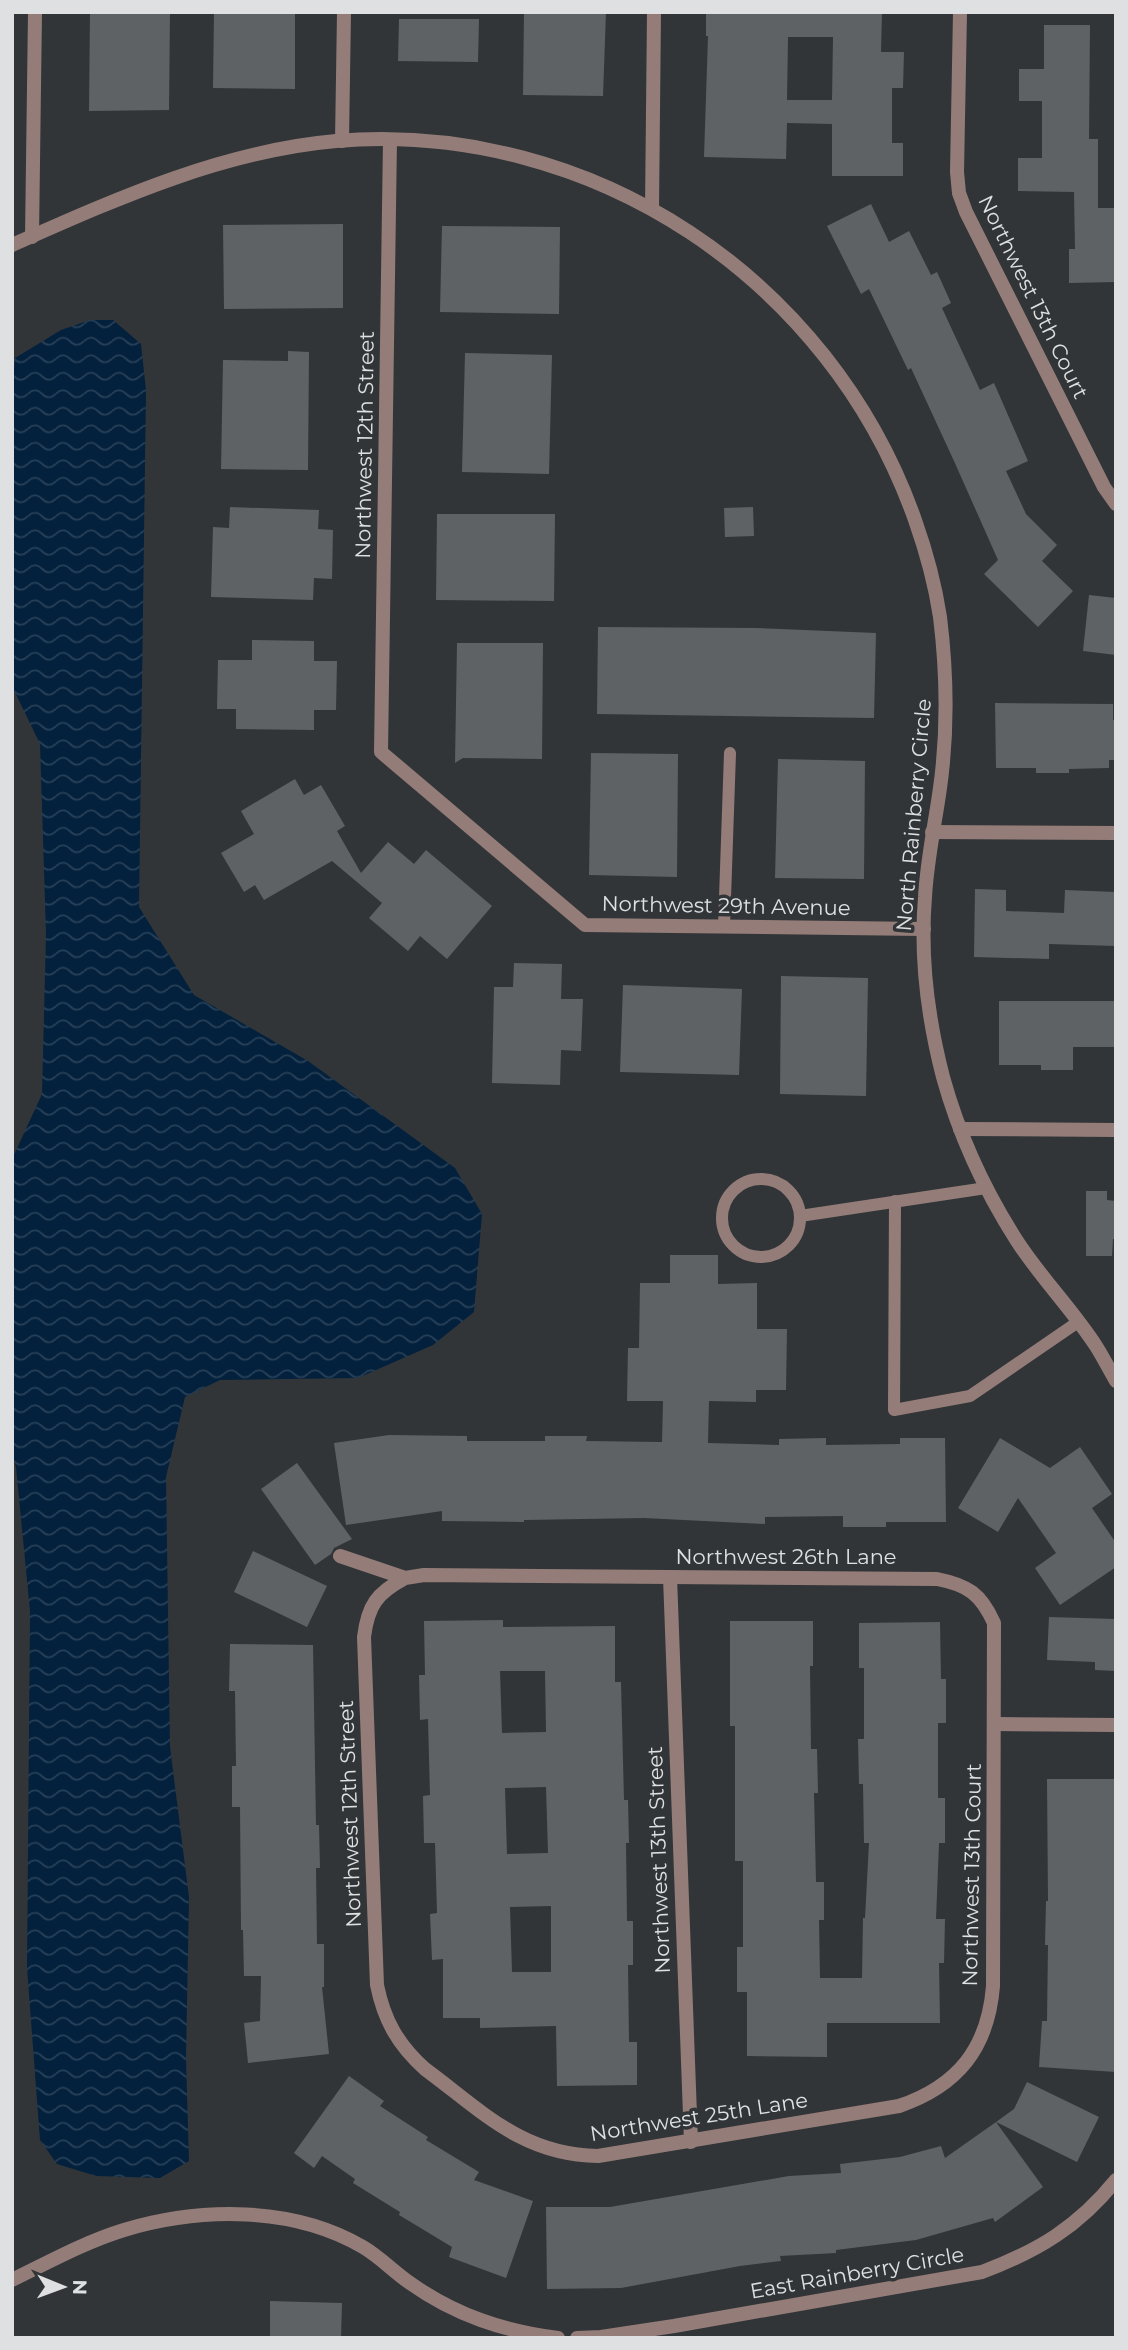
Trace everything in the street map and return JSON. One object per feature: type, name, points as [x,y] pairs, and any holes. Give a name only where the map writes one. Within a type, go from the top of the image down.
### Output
[{"type":"street","points":[[32,237],[35,12]]},
{"type":"street","points":[[342,141],[344,12]]},
{"type":"street","points":[[652,209],[654,12]]},
{"type":"street","name":"Northwest 13th Court","points":[[960,12],[957,172],[959,193],[966,212],[1104,487],[1116,504]]},
{"type":"street","name":"Northwest 12th Street","points":[[382,752],[390,139]]},
{"type":"street","name":"North Rainberry Circle","points":[[12,245],[141,190],[247,156],[342,141],[422,141],[487,149],[551,166],[613,189],[652,209],[714,248],[765,290],[811,337],[851,390],[903,486],[925,548],[936,600],[946,678],[944,749],[932,832],[924,929],[927,992],[943,1079],[960,1129],[986,1188],[1019,1244],[1095,1344],[1116,1381]]},
{"type":"street","name":"Northwest 29th Avenue","points":[[382,752],[585,925],[924,929]]},
{"type":"street","points":[[932,832],[1116,833]]},
{"type":"street","points":[[960,1129],[1116,1130]]},
{"type":"street","name":"Northwest 26th Lane","points":[[340,1556],[405,1578],[424,1575],[937,1579],[956,1583],[973,1591],[986,1605],[994,1623],[995,1724]]},
{"type":"street","name":"Northwest 13th Street","points":[[670,1577],[691,2142]]},
{"type":"street","name":"Northwest 12th Street","points":[[405,1578],[388,1587],[375,1600],[367,1617],[364,1637],[377,1985],[388,2023],[411,2056]]},
{"type":"street","points":[[995,1724],[1116,1725]]},
{"type":"street","name":"Northwest 13th Court","points":[[986,2026],[993,1986],[995,1724]]},
{"type":"street","name":"Northwest 25th Lane","points":[[411,2056],[509,2131],[542,2148],[570,2155],[598,2156],[899,2106],[918,2100],[945,2084],[967,2062],[986,2026]]},
{"type":"street","name":"East Rainberry Circle","points":[[577,2338],[675,2332],[982,2272],[1019,2258],[1054,2239],[1086,2214],[1116,2180]]},
{"type":"street","points":[[12,2280],[81,2246],[125,2230],[171,2220],[262,2216],[298,2221],[333,2232],[365,2248],[444,2305],[481,2322],[520,2333],[558,2338]]},
{"type":"lane","points":[[724,927],[730,753]]},
{"type":"lane","points":[[759,1180],[782,1185],[798,1204],[800,1216],[794,1239],[786,1248],[764,1258],[741,1251],[732,1243],[725,1233],[723,1221],[729,1197],[747,1182],[759,1180]]},
{"type":"lane","points":[[800,1216],[986,1188]]},
{"type":"lane","points":[[895,1201],[894,1410],[970,1396],[1078,1322]]},
{"type":"water","points":[[90,320],[113,320],[141,344],[146,390],[139,907],[194,995],[308,1061],[455,1168],[482,1214],[474,1312],[433,1345],[358,1378],[220,1380],[185,1397],[166,1477],[170,1747],[189,1897],[186,2058],[189,2161],[160,2178],[96,2176],[57,2164],[40,2140],[27,1968],[30,1611],[16,1467],[12,1453],[12,1159],[42,1094],[46,934],[40,744],[12,686],[12,390],[15,358],[61,330]]},
{"type":"building","points":[[90,12],[170,12],[169,110],[89,111]]},
{"type":"building","points":[[214,12],[295,12],[295,89],[213,88]]},
{"type":"building","points":[[524,12],[606,12],[603,96],[523,95]]},
{"type":"building","points":[[706,12],[882,12],[881,52],[904,52],[903,88],[892,88],[892,143],[903,143],[903,176],[832,176],[832,124],[787,123],[786,159],[704,157]],"holes":[[[788,37],[833,37],[832,100],[787,100]]]},
{"type":"building","points":[[399,19],[479,19],[478,62],[398,61]]},
{"type":"building","points":[[1044,25],[1090,25],[1089,139],[1098,139],[1098,208],[1116,208],[1116,282],[1069,283],[1069,249],[1075,249],[1074,192],[1018,191],[1018,158],[1042,158],[1042,101],[1019,101],[1019,69],[1044,69]]},
{"type":"building","points":[[871,204],[889,242],[909,231],[931,275],[937,272],[951,303],[942,308],[980,390],[994,383],[1028,461],[1006,471],[1026,514],[1057,545],[1042,561],[1073,591],[1038,627],[984,574],[998,560],[954,461],[911,368],[908,370],[869,289],[861,294],[827,226]]},
{"type":"building","points":[[343,224],[343,308],[224,309],[223,225]]},
{"type":"building","points":[[442,226],[560,227],[559,314],[440,312]]},
{"type":"building","points":[[288,351],[309,352],[308,470],[221,469],[223,360],[288,361]]},
{"type":"building","points":[[465,353],[552,355],[549,474],[462,472]]},
{"type":"building","points":[[230,507],[319,510],[318,529],[333,530],[332,579],[314,578],[313,600],[211,597],[213,527],[229,528]]},
{"type":"building","points":[[753,507],[754,536],[725,537],[724,508]]},
{"type":"building","points":[[437,514],[555,514],[554,601],[436,600]]},
{"type":"building","points":[[1089,595],[1116,598],[1116,655],[1083,651]]},
{"type":"building","points":[[598,627],[755,628],[876,633],[874,718],[597,714]]},
{"type":"building","points":[[252,640],[314,641],[314,661],[337,661],[336,710],[314,710],[314,730],[236,729],[236,709],[217,709],[218,660],[252,660]]},
{"type":"building","points":[[457,643],[543,643],[542,759],[463,758],[455,763]]},
{"type":"building","points":[[995,703],[1113,704],[1113,720],[1116,720],[1116,760],[1109,760],[1109,768],[1069,769],[1069,773],[1036,773],[1036,768],[996,768]]},
{"type":"building","points":[[591,753],[678,754],[677,877],[589,875]]},
{"type":"building","points":[[778,759],[865,761],[864,879],[775,878]]},
{"type":"building","points":[[295,779],[304,795],[321,785],[345,826],[337,831],[361,873],[388,842],[414,864],[426,850],[492,906],[447,959],[420,936],[408,951],[369,918],[382,903],[332,861],[264,900],[255,885],[244,892],[221,853],[254,834],[241,811]]},
{"type":"building","points":[[975,889],[1006,890],[1006,911],[1064,913],[1065,890],[1116,892],[1116,946],[1049,944],[1049,959],[974,957]]},
{"type":"building","points":[[514,963],[562,964],[561,999],[583,999],[581,1051],[561,1050],[560,1085],[492,1083],[494,987],[513,987]]},
{"type":"building","points":[[781,976],[868,978],[866,1096],[780,1094]]},
{"type":"building","points":[[623,985],[742,989],[739,1075],[620,1072]]},
{"type":"building","points":[[999,1001],[1116,1001],[1116,1047],[1073,1047],[1073,1070],[1041,1070],[1041,1065],[999,1065]]},
{"type":"building","points":[[1086,1191],[1107,1191],[1107,1200],[1116,1201],[1116,1239],[1113,1239],[1112,1256],[1086,1256]]},
{"type":"building","points":[[670,1255],[718,1255],[718,1284],[757,1283],[757,1329],[787,1329],[786,1390],[756,1390],[756,1402],[709,1401],[708,1443],[779,1445],[779,1439],[826,1438],[826,1445],[900,1444],[900,1438],[945,1438],[946,1522],[886,1522],[886,1527],[843,1527],[843,1516],[765,1517],[765,1524],[644,1518],[524,1522],[442,1521],[442,1511],[346,1525],[334,1443],[389,1435],[467,1436],[467,1441],[545,1441],[545,1436],[587,1436],[586,1441],[662,1442],[663,1401],[627,1401],[628,1348],[639,1348],[640,1283],[670,1283]]},
{"type":"building","points":[[1000,1438],[1050,1468],[1080,1447],[1112,1494],[1092,1508],[1116,1543],[1116,1567],[1060,1605],[1035,1568],[1056,1553],[1018,1498],[998,1532],[958,1508]]},
{"type":"building","points":[[297,1463],[352,1539],[334,1548],[331,1554],[315,1565],[261,1489]]},
{"type":"building","points":[[253,1551],[327,1586],[307,1627],[234,1592]]},
{"type":"building","points":[[1049,1617],[1116,1619],[1116,1671],[1095,1670],[1095,1662],[1047,1660]]},
{"type":"building","points":[[503,1620],[503,1627],[615,1626],[615,1682],[621,1682],[624,1800],[628,1800],[627,1921],[633,1921],[633,1965],[628,1965],[629,2042],[637,2042],[637,2085],[557,2086],[556,2026],[480,2028],[480,2018],[443,2018],[443,1959],[432,1960],[430,1914],[437,1913],[435,1843],[424,1843],[423,1796],[430,1795],[428,1719],[420,1720],[419,1675],[425,1675],[424,1621]],"holes":[[[500,1671],[545,1671],[546,1732],[502,1733]],[[546,1787],[548,1853],[507,1854],[505,1788]],[[551,1906],[551,1972],[512,1972],[510,1907]]]},
{"type":"building","points":[[730,1621],[813,1621],[813,1666],[810,1666],[811,1749],[817,1749],[818,1793],[814,1793],[816,1882],[824,1882],[824,1920],[819,1920],[820,1978],[862,1978],[863,1918],[869,1843],[864,1843],[863,1784],[859,1784],[858,1739],[864,1739],[864,1668],[859,1668],[859,1623],[940,1622],[941,1679],[946,1679],[946,1723],[938,1723],[938,1798],[945,1798],[945,1843],[939,1843],[936,1919],[945,1919],[944,1963],[939,1963],[940,2023],[827,2023],[827,2057],[747,2056],[747,1992],[737,1992],[737,1947],[743,1947],[743,1861],[735,1861],[735,1726],[730,1726]]},
{"type":"building","points":[[230,1644],[313,1645],[316,1825],[319,1825],[320,1868],[316,1868],[317,1944],[324,1944],[322,1987],[329,2054],[248,2063],[244,2023],[260,2021],[261,1976],[244,1976],[240,1807],[232,1807],[232,1766],[236,1766],[235,1691],[229,1691]]},
{"type":"building","points":[[1047,1779],[1116,1779],[1116,2072],[1039,2067],[1042,2021],[1047,2021]]},
{"type":"building","points":[[349,2076],[384,2101],[380,2106],[428,2137],[426,2140],[479,2172],[474,2180],[533,2201],[506,2278],[449,2257],[452,2247],[353,2183],[355,2179],[322,2156],[314,2168],[294,2153]]},
{"type":"building","points":[[1027,2082],[1099,2117],[1077,2162],[996,2122],[1014,2109]]},
{"type":"building","points":[[996,2122],[1043,2187],[995,2222],[993,2218],[916,2240],[836,2250],[836,2253],[780,2256],[781,2261],[621,2288],[547,2289],[546,2207],[610,2207],[789,2176],[841,2173],[840,2164],[900,2157],[941,2146],[945,2158]]},
{"type":"building","points":[[270,2301],[342,2303],[341,2338],[270,2338]]}]
